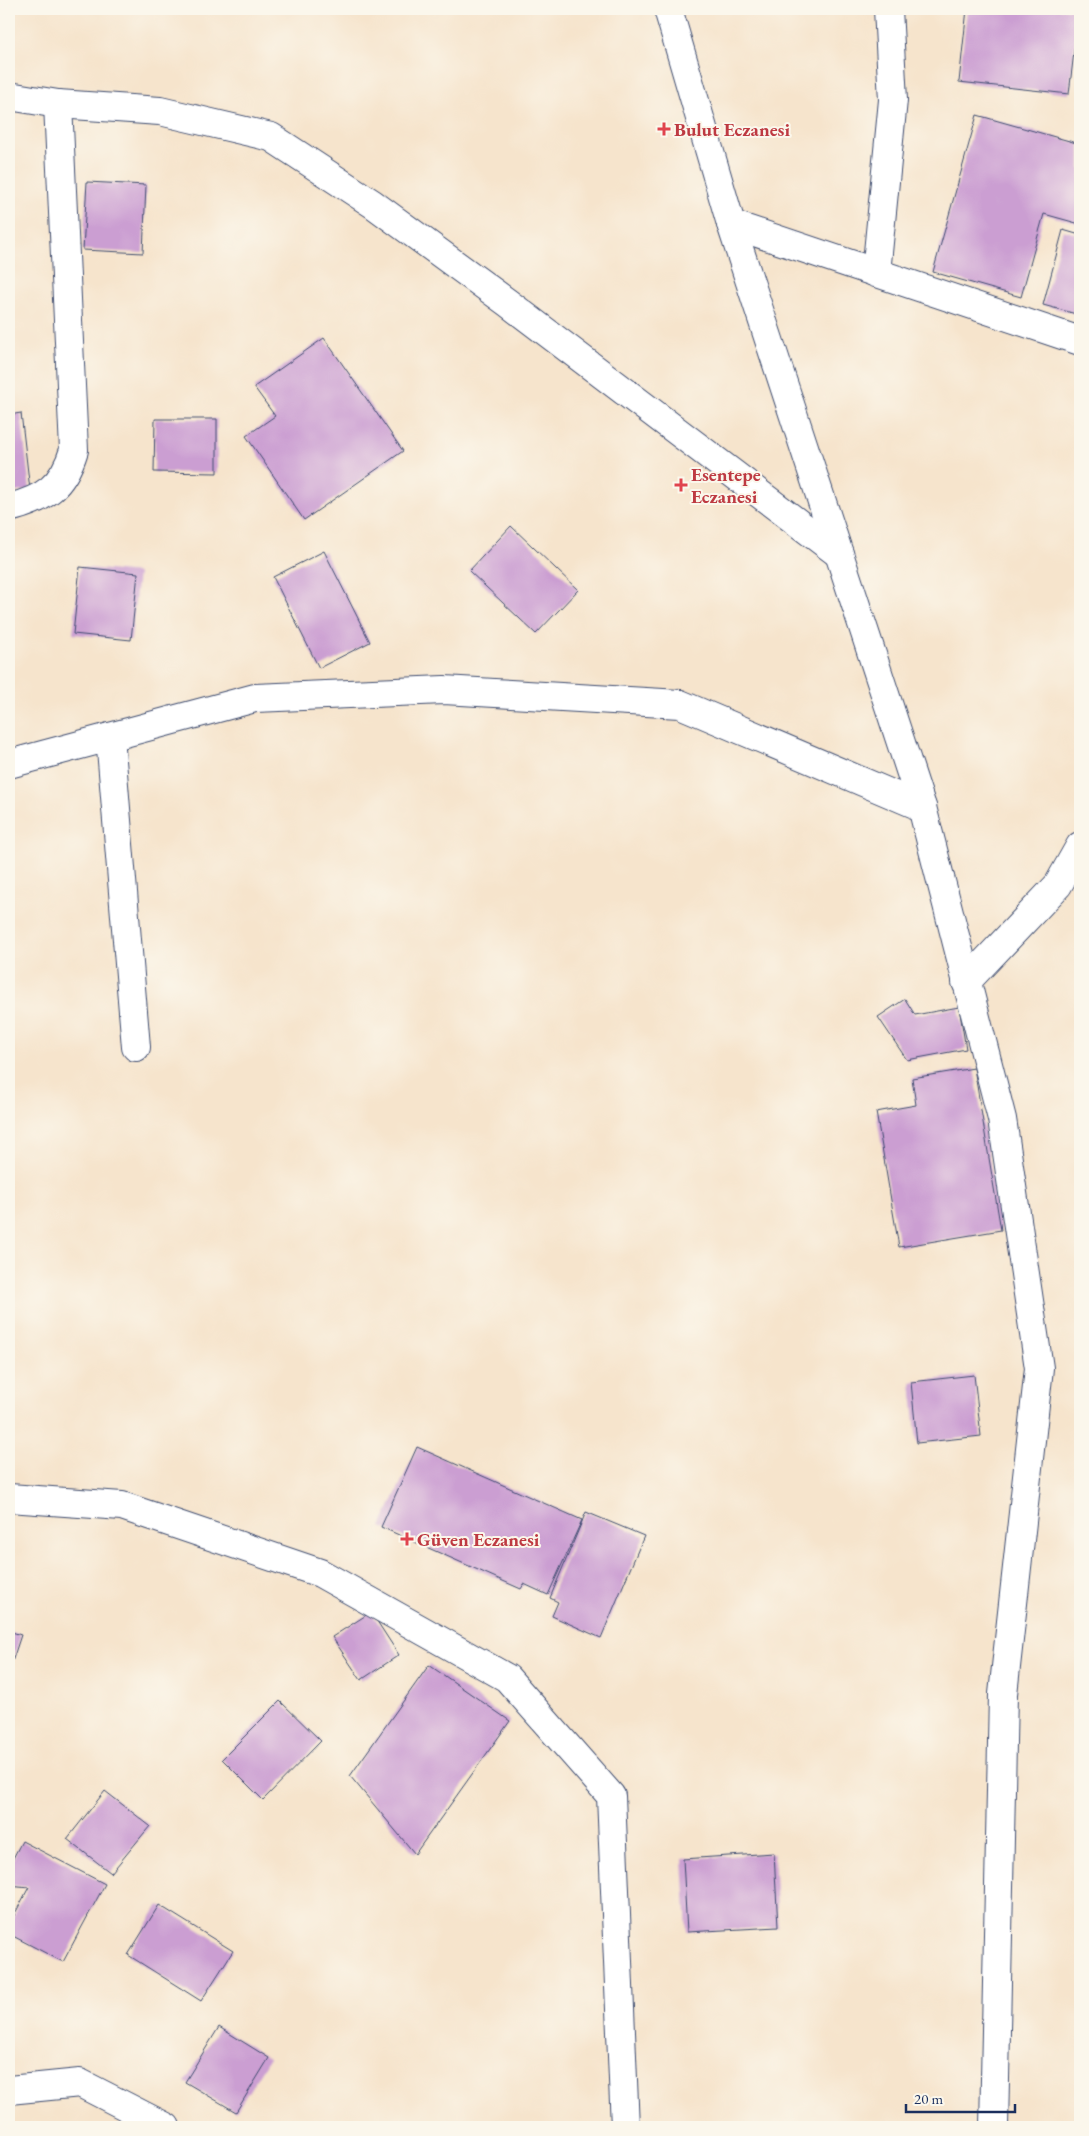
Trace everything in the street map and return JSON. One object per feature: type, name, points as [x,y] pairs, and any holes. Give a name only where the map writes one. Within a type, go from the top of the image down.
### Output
[{"type":"street","points":[[668,9],[731,224],[922,808],[1002,1119],[1039,1368],[1003,1694],[994,2127]]},
{"type":"street","points":[[876,273],[894,100],[888,9]]},
{"type":"street","points":[[9,96],[58,104],[160,111],[271,137],[373,204],[508,303],[839,554]]},
{"type":"street","points":[[9,508],[39,498],[51,490],[61,480],[69,466],[74,450],[58,104]]},
{"type":"street","points":[[731,224],[1080,342]]},
{"type":"street","points":[[9,764],[255,698],[444,690],[680,704],[922,808]]},
{"type":"street","points":[[110,737],[136,1047]]},
{"type":"street","points":[[966,982],[1058,886],[1080,846]]},
{"type":"street","points":[[9,1498],[122,1506],[320,1573],[507,1678],[611,1796],[625,2127]]},
{"type":"street","points":[[9,2090],[80,2083],[166,2127]]},
{"type":"building","points":[[967,9],[1079,9],[1069,94],[959,82]]},
{"type":"building","points":[[977,115],[1080,144],[1080,224],[1044,214],[1021,297],[933,272]]},
{"type":"building","points":[[87,182],[146,185],[143,253],[83,250]]},
{"type":"building","points":[[1063,230],[1080,235],[1080,315],[1043,305]]},
{"type":"building","points":[[324,338],[403,451],[304,520],[246,436],[275,416],[254,387]]},
{"type":"building","points":[[21,413],[30,490],[9,493],[9,415]]},
{"type":"building","points":[[155,419],[217,419],[217,473],[154,472]]},
{"type":"building","points":[[511,526],[578,590],[536,634],[469,571]]},
{"type":"building","points":[[324,551],[370,642],[319,668],[273,577]]},
{"type":"building","points":[[80,567],[138,573],[131,640],[73,634]]},
{"type":"building","points":[[905,999],[915,1015],[959,1007],[966,1049],[907,1060],[878,1017]]},
{"type":"building","points":[[974,1068],[1001,1230],[899,1247],[876,1112],[916,1105],[912,1078]]},
{"type":"building","points":[[974,1375],[981,1436],[917,1443],[911,1382]]},
{"type":"building","points":[[417,1447],[582,1520],[548,1595],[524,1584],[521,1589],[381,1527]]},
{"type":"building","points":[[586,1512],[644,1536],[601,1638],[552,1616],[558,1602],[550,1598]]},
{"type":"building","points":[[371,1612],[399,1655],[361,1680],[332,1637]]},
{"type":"building","points":[[9,1631],[21,1635],[9,1671]]},
{"type":"building","points":[[429,1665],[510,1721],[415,1854],[350,1776]]},
{"type":"building","points":[[280,1701],[321,1741],[263,1800],[222,1759]]},
{"type":"building","points":[[105,1791],[150,1826],[111,1873],[67,1839]]},
{"type":"building","points":[[22,1841],[105,1884],[63,1962],[9,1934],[9,1925],[29,1887],[9,1885],[9,1866]]},
{"type":"building","points":[[774,1853],[778,1927],[687,1932],[683,1859]]},
{"type":"building","points":[[159,1905],[233,1951],[201,2001],[128,1955]]},
{"type":"building","points":[[219,2027],[269,2058],[236,2112],[185,2082]]},
{"type":"place","name":"Bulut Eczanesi","points":[[664,129]]},
{"type":"place","name":"Esentepe Eczanesi","points":[[681,485]]},
{"type":"place","name":"Güven Eczanesi","points":[[407,1539]]}]
